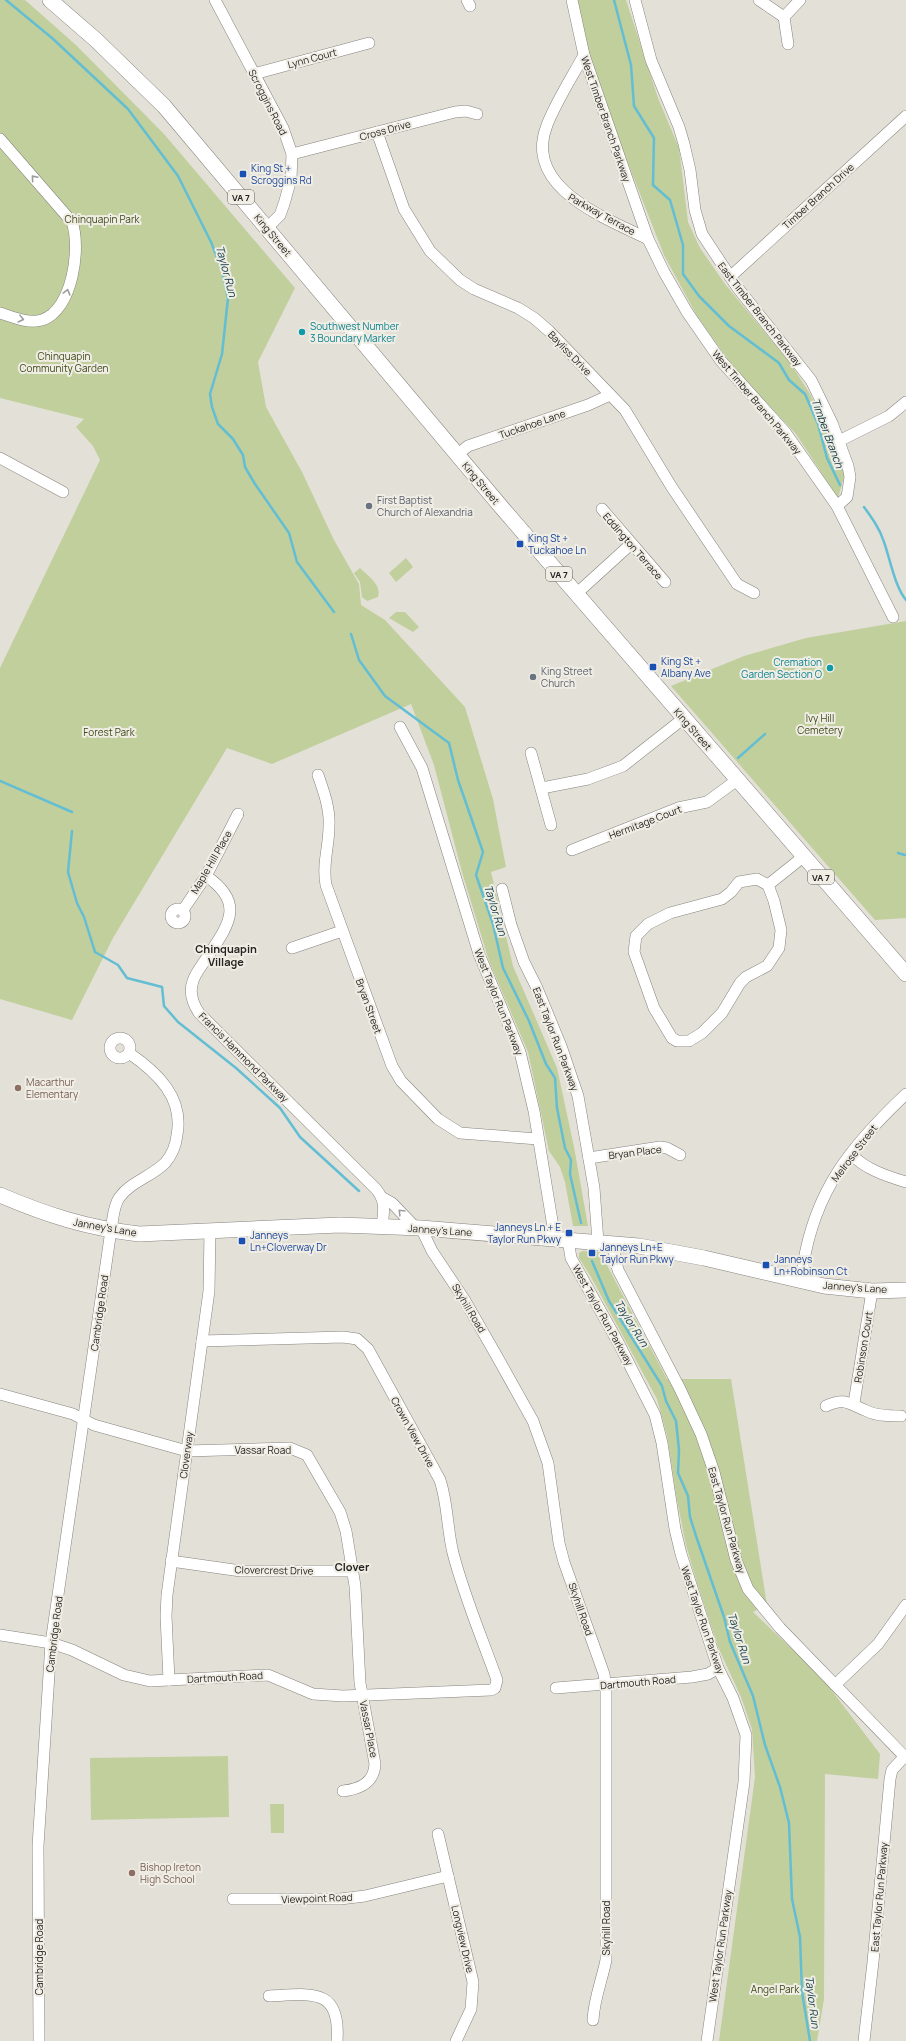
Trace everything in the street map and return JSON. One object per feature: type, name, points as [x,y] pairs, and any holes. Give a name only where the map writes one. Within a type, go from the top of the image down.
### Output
[{"type":"main road","name":"King Street","points":[[50,0],[96,40],[164,106],[457,455],[803,857],[906,974]]},
{"type":"main road","name":"Janney's Lane","points":[[0,1195],[74,1223],[139,1234],[340,1225],[419,1228],[614,1244],[704,1258],[824,1286],[872,1291],[906,1290]]},
{"type":"street","name":"Scroggins Road","points":[[215,0],[283,128],[292,154],[291,179],[284,204],[278,217],[267,228]]},
{"type":"street","name":"West Timber Branch Parkway","points":[[572,0],[584,54],[648,239],[686,312],[721,361],[785,432],[837,506],[893,618]]},
{"type":"street","name":"East Timber Branch Parkway","points":[[635,0],[652,60],[679,127],[685,148],[700,230],[730,277],[811,380],[824,402],[848,466],[850,484],[847,497],[837,506]]},
{"type":"street","points":[[759,0],[784,17],[788,44]]},
{"type":"street","points":[[784,17],[800,0]]},
{"type":"street","name":"Lynn Court","points":[[254,74],[369,43]]},
{"type":"street","name":"Parkway Terrace","points":[[584,54],[546,126],[544,150],[546,165],[559,187],[566,195],[605,218],[648,239]]},
{"type":"street","name":"Cross Drive","points":[[292,154],[455,112],[466,111],[477,114]]},
{"type":"street","name":"Timber Branch Drive","points":[[730,277],[906,116]]},
{"type":"street","name":"Bayliss Drive","points":[[377,132],[404,209],[430,251],[460,280],[474,289],[518,308],[534,318],[549,331],[625,410],[671,486],[737,584],[754,593]]},
{"type":"street","points":[[0,139],[72,222],[76,233],[77,244],[70,281],[65,299],[60,308],[42,320],[30,321],[0,313]]},
{"type":"street","name":"Tuckahoe Lane","points":[[457,455],[468,446],[588,405],[610,395]]},
{"type":"street","points":[[839,441],[889,416],[906,402]]},
{"type":"street","points":[[0,458],[63,492]]},
{"type":"street","name":"Eddington Terrace","points":[[602,509],[665,582]]},
{"type":"street","points":[[576,594],[631,544]]},
{"type":"street","points":[[542,788],[588,779],[622,766],[684,718]]},
{"type":"street","name":"West Taylor Run Parkway","points":[[400,727],[422,768],[479,954],[520,1052],[561,1239],[619,1344],[655,1415],[662,1443],[675,1529],[681,1554],[718,1668],[743,1723],[747,1746],[707,2041]]},
{"type":"street","points":[[531,754],[542,788],[551,826]]},
{"type":"street","name":"Bryan Street","points":[[318,775],[325,795],[330,826],[324,876],[342,931],[395,1073],[438,1120],[460,1133],[538,1139]]},
{"type":"street","name":"Hermitage Court","points":[[572,850],[678,808],[707,802],[737,780]]},
{"type":"street","name":"Maple Hill Place","points":[[183,910],[206,876],[238,814]]},
{"type":"street","points":[[768,885],[803,857]]},
{"type":"street","name":"Francis Hammond Parkway","points":[[206,876],[226,892],[230,912],[227,926],[192,982],[194,1004],[199,1013],[383,1198],[392,1203],[419,1228]]},
{"type":"street","points":[[757,879],[768,885],[782,930],[779,948],[774,959],[767,966],[746,977],[722,1013],[694,1039],[682,1042],[674,1040],[659,1020],[654,1008],[634,952],[636,936],[648,924],[670,913],[722,899],[742,880],[757,879]]},
{"type":"street","name":"East Taylor Run Parkway","points":[[502,889],[511,925],[524,962],[537,988],[571,1073],[578,1096],[594,1188],[598,1242]]},
{"type":"street","points":[[292,948],[342,931]]},
{"type":"street","name":"Cambridge Road","points":[[39,2041],[38,1846],[51,1643],[111,1230],[118,1199],[130,1186],[146,1177],[165,1163],[173,1151],[178,1132],[178,1112],[173,1095],[163,1082],[129,1053]]},
{"type":"street","name":"Melrose Street","points":[[804,1266],[808,1239],[820,1203],[833,1178],[878,1121],[906,1094]]},
{"type":"street","name":"Bryan Place","points":[[589,1158],[660,1147],[667,1148],[680,1155]]},
{"type":"street","points":[[851,1154],[859,1162],[866,1166],[892,1178],[906,1182]]},
{"type":"street","points":[[382,1226],[384,1212],[383,1198]]},
{"type":"street","name":"Skyhill Road","points":[[419,1228],[432,1251],[464,1299],[533,1421],[548,1463],[559,1543],[564,1562],[606,1684],[606,1960],[603,1978],[593,2005],[593,2020]]},
{"type":"street","name":"Cloverway","points":[[169,1680],[166,1616],[186,1451],[209,1291],[210,1231]]},
{"type":"street","name":"East Taylor Run Parkway","points":[[614,1244],[618,1270],[680,1389],[701,1434],[714,1472],[741,1575],[756,1600],[767,1613],[905,1757],[892,1770],[890,1779],[864,2041]]},
{"type":"street","name":"Robinson Court","points":[[854,1403],[872,1291]]},
{"type":"street","name":"Crown View Drive","points":[[202,1341],[343,1337],[357,1339],[368,1349],[440,1480],[446,1497],[452,1551],[463,1587],[497,1680]]},
{"type":"street","name":"Vassar Road","points":[[0,1394],[73,1414],[94,1425],[186,1451],[290,1448],[307,1455],[340,1512],[346,1531],[352,1571],[357,1627],[358,1666],[362,1695]]},
{"type":"street","points":[[826,1406],[836,1402],[854,1403],[867,1412],[901,1416]]},
{"type":"street","name":"Clovercrest Drive","points":[[172,1561],[241,1571],[352,1571]]},
{"type":"street","points":[[835,1685],[878,1644],[906,1605]]},
{"type":"street","name":"Dartmouth Road","points":[[0,1635],[51,1643],[72,1650],[136,1679],[150,1681],[268,1675],[313,1694],[362,1695],[491,1690],[495,1688],[497,1680]]},
{"type":"street","name":"Dartmouth Road","points":[[556,1688],[692,1677],[708,1674],[718,1668]]},
{"type":"street","name":"Vassar Place","points":[[343,1791],[358,1789],[364,1786],[374,1776],[375,1770],[373,1750],[362,1695]]},
{"type":"street","name":"Longview Drive","points":[[438,1834],[474,1990],[468,2018],[456,2041]]},
{"type":"street","name":"Viewpoint Road","points":[[232,1899],[340,1899],[365,1896],[448,1876]]},
{"type":"street","points":[[269,1996],[302,1994],[323,1999],[332,2006],[337,2016],[337,2041]]},
{"type":"green space","points":[[0,0],[25,0],[76,45],[164,134],[295,288],[258,362],[266,407],[302,472],[334,540],[359,584],[361,605],[385,620],[465,707],[493,799],[506,867],[491,872],[513,966],[557,1068],[574,1147],[588,1226],[573,1226],[565,1182],[560,1167],[549,1151],[528,1052],[489,961],[462,872],[434,765],[411,704],[272,764],[227,748],[113,938],[72,1020],[0,999],[0,668],[100,460],[93,446],[76,427],[84,419],[0,398]]},
{"type":"green space","points":[[577,0],[626,0],[658,98],[679,148],[688,222],[700,248],[725,284],[791,364],[810,394],[833,442],[845,473],[838,498],[796,434],[734,368],[697,316],[664,255],[589,64]]},
{"type":"green space","points":[[406,558],[413,567],[396,582],[389,573]]},
{"type":"green space","points":[[360,568],[376,585],[379,593],[378,597],[367,601],[362,597],[360,582],[354,573]]},
{"type":"green space","points":[[396,612],[405,612],[419,627],[413,632],[389,618]]},
{"type":"green space","name":"Ivy Hill Cemetery","points":[[906,621],[906,918],[875,920],[671,686],[744,656],[806,638]]},
{"type":"green space","name":"Angel Park","points":[[583,1251],[600,1252],[667,1379],[731,1379],[767,1605],[753,1612],[823,1679],[880,1754],[878,1779],[825,1774],[824,1999],[817,2041],[719,2041],[755,1777],[752,1729],[741,1697],[718,1647],[686,1545],[677,1500],[667,1435],[657,1399],[591,1277],[579,1258],[579,1253]]},
{"type":"green space","points":[[228,1756],[229,1817],[91,1820],[90,1758]]},
{"type":"green space","points":[[270,1804],[284,1804],[284,1833],[271,1833]]},
{"type":"waterway","name":"Taylor Run","points":[[6,0],[52,38],[128,109],[178,176],[211,242],[222,270],[228,298],[222,354],[210,394],[212,407],[218,424],[233,439],[243,455],[245,467],[255,484],[289,533],[297,562],[334,612]]},
{"type":"waterway","name":"Timber Branch","points":[[614,0],[631,65],[634,106],[654,138],[653,185],[670,200],[683,245],[683,274],[699,296],[729,326],[779,363],[789,380],[805,394],[818,424],[827,458],[840,485]]},
{"type":"waterway","name":"Timber Branch","points":[[864,507],[873,519],[882,537],[899,588],[906,600]]},
{"type":"waterway","name":"Taylor Run","points":[[351,634],[359,660],[385,696],[449,743],[458,780],[483,852],[476,875],[493,924],[503,968],[529,1021],[546,1064],[555,1078],[557,1108],[565,1148],[571,1160],[570,1174],[581,1223]]},
{"type":"waterway","points":[[738,758],[765,734]]},
{"type":"waterway","points":[[0,781],[72,812]]},
{"type":"waterway","points":[[72,831],[68,872],[77,903],[84,917],[95,952],[118,965],[127,978],[162,987],[164,1006],[178,1022],[236,1068],[280,1108],[300,1137],[359,1191]]},
{"type":"waterway","points":[[898,853],[905,855]]},
{"type":"waterway","name":"Taylor Run","points":[[592,1261],[609,1301],[662,1386],[666,1401],[676,1421],[679,1450],[678,1473],[688,1496],[690,1517],[724,1617],[730,1642],[753,1696],[765,1745],[780,1787],[789,1823],[792,1899],[800,1937],[802,1992],[810,2041]]},
{"type":"place","name":"King St + Scroggins Rd","points":[[243,174]]},
{"type":"place","name":"Southwest Number 3 Boundary Marker","points":[[302,332]]},
{"type":"place","name":"First Baptist Church of Alexandria","points":[[369,506]]},
{"type":"place","name":"King St + Tuckahoe Ln","points":[[520,544]]},
{"type":"place","name":"King St + Albany Ave","points":[[653,667]]},
{"type":"place","name":"Cremation Garden Section O","points":[[830,668]]},
{"type":"place","name":"King Street Church","points":[[533,677]]},
{"type":"place","name":"Macarthur Elementary","points":[[18,1088]]},
{"type":"place","name":"Janneys Ln + E Taylor Run Pkwy","points":[[569,1233]]},
{"type":"place","name":"Janneys Ln+Cloverway Dr","points":[[242,1241]]},
{"type":"place","name":"Janneys Ln+E Taylor Run Pkwy","points":[[592,1253]]},
{"type":"place","name":"Janneys Ln+Robinson Ct","points":[[766,1265]]},
{"type":"place","name":"Bishop Ireton High School","points":[[132,1873]]},
{"type":"district","name":"Chinquapin Village","points":[[226,954]]},
{"type":"district","name":"Clover","points":[[352,1566]]},
{"type":"park label","name":"Chinquapin Park","points":[[102,219]]},
{"type":"park label","name":"Chinquapin Community Garden","points":[[64,362]]},
{"type":"park label","name":"Forest Park","points":[[109,732]]}]
